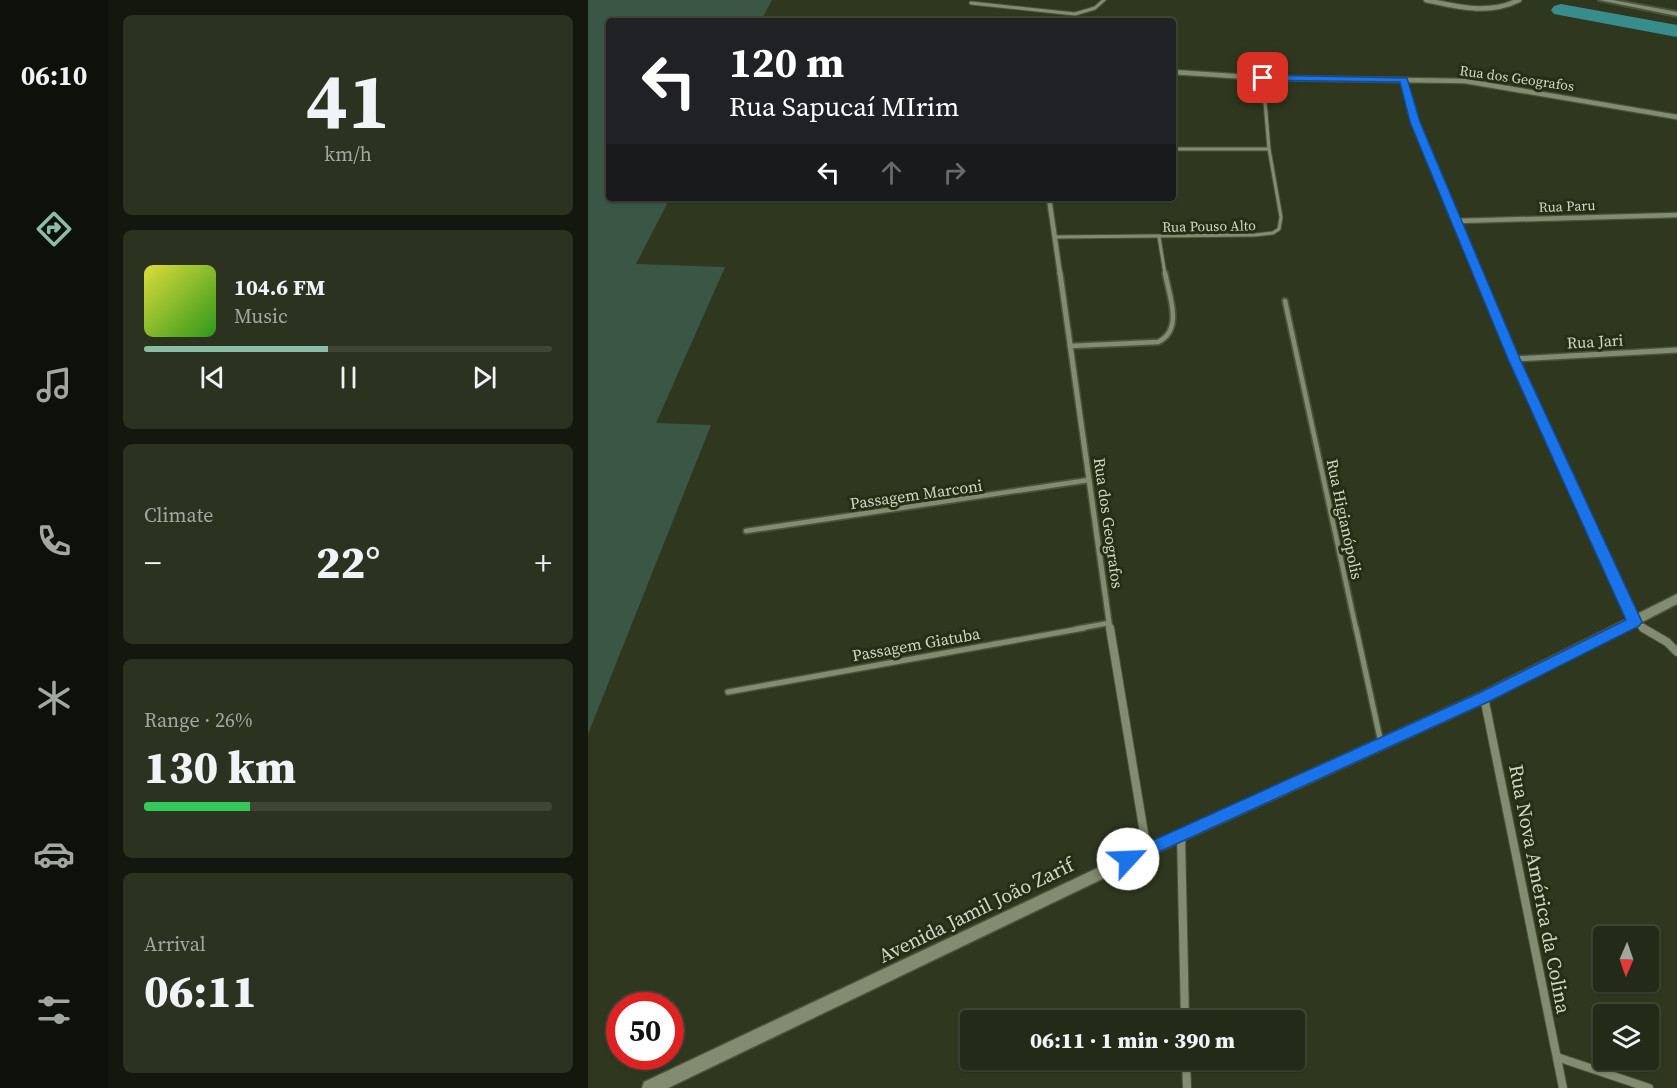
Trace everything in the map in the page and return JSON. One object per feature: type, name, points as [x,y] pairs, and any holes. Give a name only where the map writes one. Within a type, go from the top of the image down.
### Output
[{"type":"main road","name":"Avenida Jamil João Zarif","points":[[650,1088],[1181,835],[1484,697],[1677,599]]},
{"type":"street","points":[[1426,0],[1493,9],[1519,0]]},
{"type":"street","points":[[1602,0],[1677,14]]},
{"type":"street","name":"Rua dos Geografos","points":[[1176,72],[1263,78],[1487,83],[1677,117]]},
{"type":"street","points":[[1404,80],[1415,122],[1514,359],[1634,622],[1666,642],[1677,652]]},
{"type":"street","name":"Rua dos Geografos","points":[[1049,201],[1109,623],[1147,851]]},
{"type":"street","name":"Rua Paru","points":[[1457,221],[1677,214]]},
{"type":"street","name":"Rua Jari","points":[[1514,359],[1677,350]]},
{"type":"street","name":"Rua Nova América da Colina","points":[[1484,697],[1563,1088]]},
{"type":"street","points":[[1181,835],[1185,1010]]},
{"type":"street","points":[[1557,1057],[1649,1088]]},
{"type":"street","points":[[1186,1070],[1187,1088]]},
{"type":"lane","points":[[971,3],[1075,14],[1095,8],[1104,0]]},
{"type":"lane","name":"Rua Pouso Alto","points":[[1055,237],[1255,236],[1273,233],[1279,229],[1281,217],[1269,149],[1263,78]]},
{"type":"lane","points":[[1176,149],[1269,149]]},
{"type":"lane","points":[[1070,346],[1158,342],[1170,336],[1173,330],[1173,320],[1159,237]]},
{"type":"lane","name":"Rua Higianópolis","points":[[1285,301],[1381,743]]},
{"type":"lane","name":"Passagem Marconi","points":[[746,531],[1089,480]]},
{"type":"lane","name":"Passagem Giatuba","points":[[728,692],[1109,623]]},
{"type":"building","points":[[588,0],[772,0],[763,18],[606,18],[606,201],[668,201],[636,264],[725,267],[656,423],[711,425],[588,734]]},
{"type":"waterway","points":[[1561,10],[1677,31]]},
{"type":"route","points":[[1128,859],[1484,697],[1634,622],[1514,359],[1415,122],[1404,80],[1263,78]]}]
